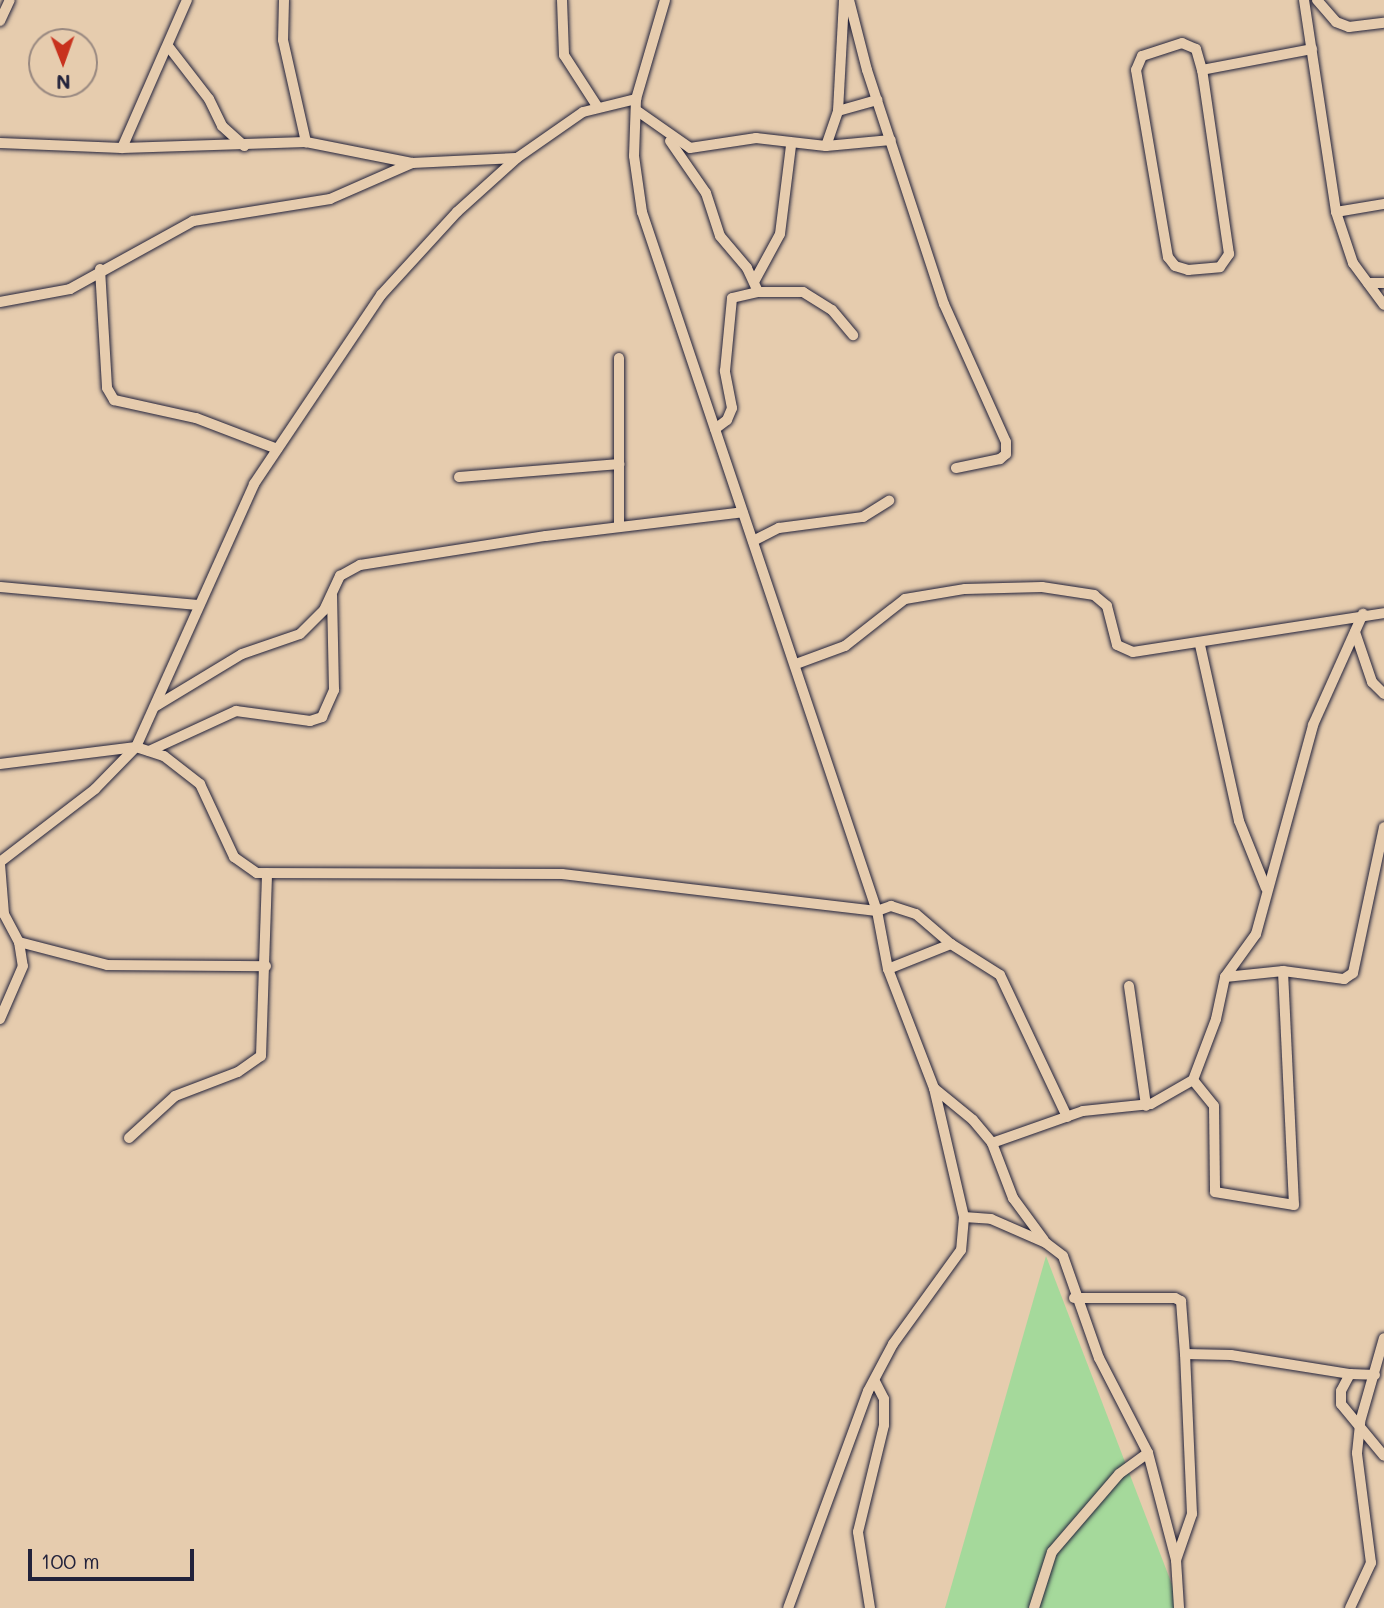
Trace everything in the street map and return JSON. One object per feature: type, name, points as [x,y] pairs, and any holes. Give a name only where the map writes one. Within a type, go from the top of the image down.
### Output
[{"type":"street","points":[[0,21],[9,0]]},
{"type":"street","points":[[122,148],[187,0]]},
{"type":"street","points":[[284,0],[283,40],[306,142]]},
{"type":"street","points":[[562,0],[564,55],[597,106]]},
{"type":"street","points":[[665,0],[636,105],[634,156],[642,212],[877,911],[888,969],[934,1088],[964,1217],[961,1250],[893,1344],[875,1381],[821,1510],[788,1608]]},
{"type":"street","points":[[827,146],[838,111],[844,0]]},
{"type":"street","points":[[849,0],[877,100],[944,304],[1006,442],[1006,454],[1000,459],[956,468]]},
{"type":"street","points":[[1304,0],[1336,212],[1346,245],[1384,305]]},
{"type":"street","points":[[1317,0],[1336,22],[1349,27],[1384,23]]},
{"type":"street","points":[[1182,43],[1196,49],[1202,71],[1229,254],[1220,267],[1188,270],[1175,266],[1168,257],[1136,70],[1142,56],[1182,43]]},
{"type":"street","points":[[168,46],[209,99],[222,126],[245,146]]},
{"type":"street","points":[[1202,71],[1312,49]]},
{"type":"street","points":[[838,111],[877,100]]},
{"type":"street","points":[[0,1019],[23,966],[19,942],[2,913],[0,863],[95,789],[136,747],[230,532],[277,449],[381,295],[457,212],[517,158],[597,106],[636,105],[668,137],[702,186],[720,236],[755,280],[758,292]]},
{"type":"street","points":[[668,137],[690,148],[756,138],[791,146],[827,146],[891,140]]},
{"type":"street","points":[[0,143],[122,148],[306,142],[412,163],[517,158]]},
{"type":"street","points":[[755,280],[780,234],[791,146]]},
{"type":"street","points":[[0,302],[59,293],[193,221],[330,199],[412,163]]},
{"type":"street","points":[[1336,212],[1384,204]]},
{"type":"street","points":[[100,269],[107,388],[114,400],[196,418],[277,449]]},
{"type":"street","points":[[1368,283],[1384,283]]},
{"type":"street","points":[[715,429],[727,420],[732,408],[725,371],[731,339],[729,303],[758,292],[803,292],[832,310],[853,335]]},
{"type":"street","points":[[619,358],[619,527]]},
{"type":"street","points":[[459,477],[619,464]]},
{"type":"street","points":[[753,541],[779,528],[863,517],[889,501]]},
{"type":"street","points":[[155,707],[242,654],[300,634],[324,610],[340,576],[360,565],[619,527],[743,512]]},
{"type":"street","points":[[0,587],[198,605]]},
{"type":"street","points":[[796,664],[845,646],[905,599],[965,589],[1072,589],[1103,600],[1114,639],[1122,649],[1152,651],[1200,645],[1363,614],[1384,613]]},
{"type":"street","points":[[149,751],[236,711],[310,721],[322,717],[334,690],[332,590]]},
{"type":"street","points":[[992,1143],[1083,1111],[1146,1106],[1193,1080],[1216,1019],[1225,977],[1252,943],[1313,725],[1363,614]]},
{"type":"street","points":[[1355,632],[1372,682],[1384,694]]},
{"type":"street","points":[[1200,645],[1239,821],[1266,888]]},
{"type":"street","points":[[0,764],[136,747],[173,760],[195,778],[236,861],[252,872],[562,874],[877,911],[891,906],[907,910],[1007,983],[1067,1117]]},
{"type":"street","points":[[1225,977],[1283,971],[1344,979],[1353,974],[1384,827]]},
{"type":"street","points":[[129,1138],[142,1121],[175,1096],[258,1060],[266,966],[267,873]]},
{"type":"street","points":[[19,942],[107,965],[266,966]]},
{"type":"street","points":[[888,969],[951,944]]},
{"type":"street","points":[[1193,1080],[1214,1105],[1214,1192],[1294,1205],[1283,971]]},
{"type":"street","points":[[1129,986],[1146,1106]]},
{"type":"street","points":[[934,1088],[973,1119],[992,1143],[1013,1198],[1046,1243],[1067,1265],[1074,1298],[1104,1369],[1148,1453],[1176,1560],[1179,1608]]},
{"type":"street","points":[[964,1217],[991,1219],[1046,1243]]},
{"type":"street","points":[[1074,1298],[1175,1298],[1181,1301],[1192,1514],[1176,1560]]},
{"type":"street","points":[[1350,1608],[1371,1563],[1358,1486],[1360,1422],[1384,1338]]},
{"type":"street","points":[[1185,1354],[1231,1355],[1350,1374],[1375,1375]]},
{"type":"street","points":[[1350,1374],[1341,1391],[1341,1404],[1360,1422],[1384,1456]]},
{"type":"street","points":[[870,1608],[858,1532],[884,1426],[884,1399],[875,1381]]},
{"type":"street","points":[[1034,1608],[1048,1557],[1119,1474],[1148,1453]]},
{"type":"green space","points":[[1046,1256],[1181,1608],[945,1608]]}]
